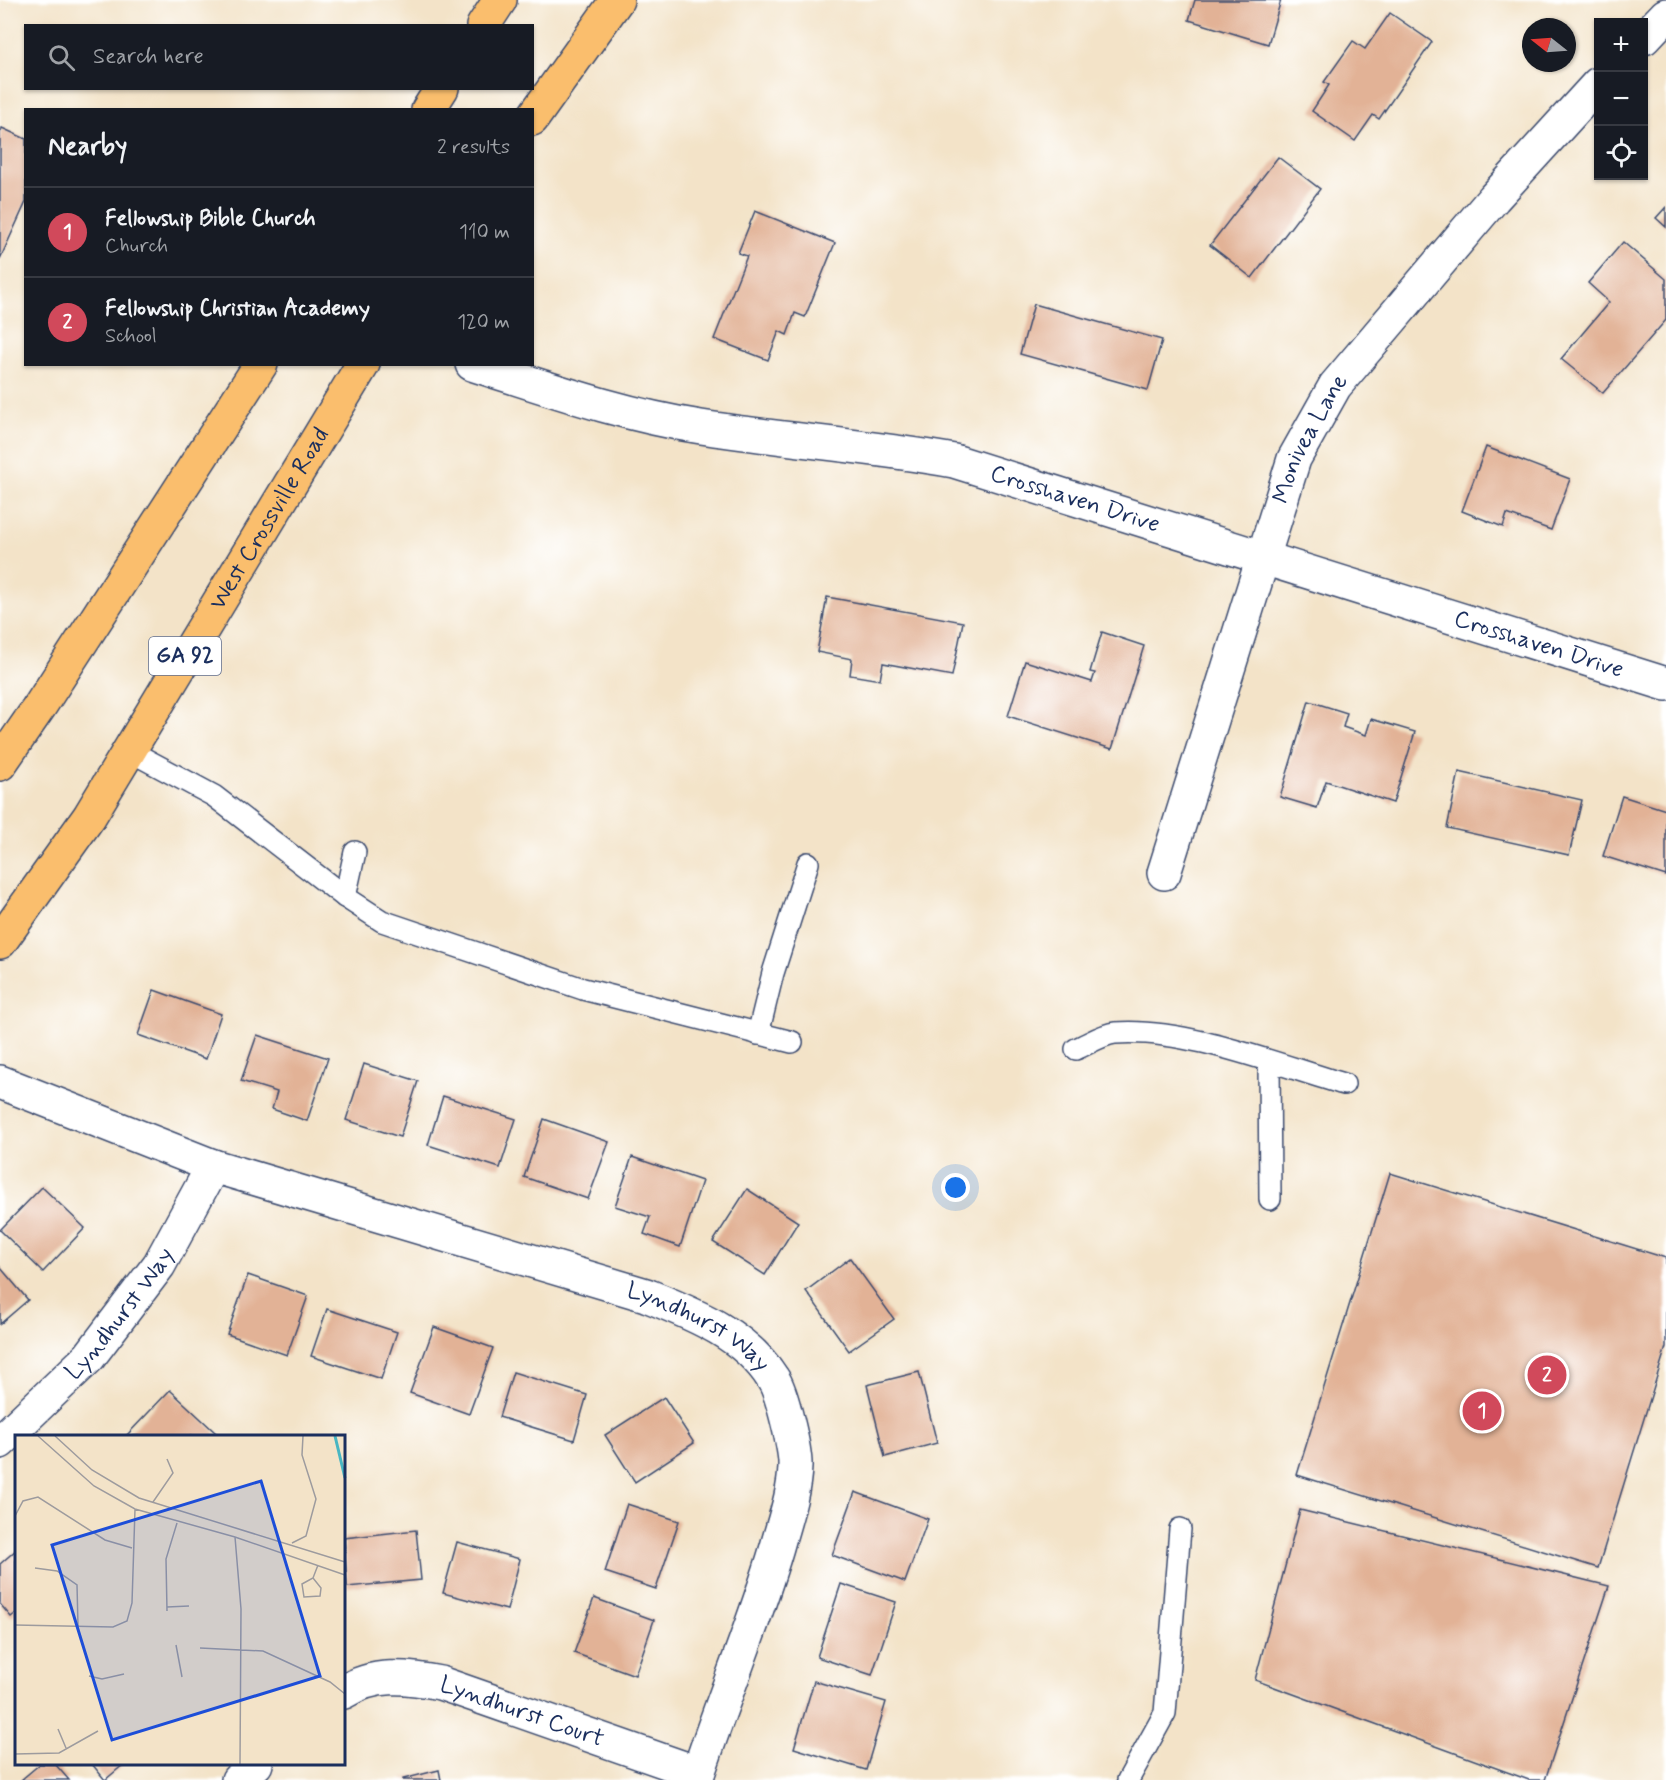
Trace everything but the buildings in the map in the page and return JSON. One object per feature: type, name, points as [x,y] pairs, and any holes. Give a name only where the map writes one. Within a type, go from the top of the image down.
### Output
[{"type":"main road","points":[[484,24],[500,0]]},
{"type":"main road","points":[[534,116],[616,0]]},
{"type":"main road","points":[[429,108],[441,90]]},
{"type":"main road","points":[[0,764],[47,697],[260,366]]},
{"type":"main road","name":"West Crossville Road","points":[[0,942],[89,818],[362,366]]},
{"type":"street","points":[[1648,34],[1666,15]]},
{"type":"street","name":"Monivea Lane","points":[[1164,873],[1294,459],[1335,386],[1494,198],[1594,89]]},
{"type":"street","name":"Crosshaven Drive","points":[[478,366],[604,406],[700,427],[873,447],[954,461],[1262,555],[1666,684]]},
{"type":"street","name":"Lyndhurst Way","points":[[0,1082],[213,1166],[646,1295],[713,1325],[757,1359],[774,1380],[784,1407],[796,1466],[789,1503],[767,1580],[697,1776]]},
{"type":"street","name":"Lyndhurst Way","points":[[0,1442],[89,1357],[159,1265],[213,1166]]},
{"type":"street","name":"Lyndhurst Court","points":[[345,1692],[372,1679],[412,1677],[440,1683],[697,1776]]},
{"type":"street","points":[[238,1780],[255,1765]]},
{"type":"lane","points":[[128,750],[214,796],[345,897],[381,921],[560,981],[792,1042]]},
{"type":"lane","points":[[345,897],[355,852]]},
{"type":"lane","points":[[758,1034],[773,973],[808,862]]},
{"type":"lane","points":[[1076,1048],[1113,1033],[1152,1035],[1197,1042],[1344,1084]]},
{"type":"lane","points":[[1269,1062],[1270,1199]]},
{"type":"lane","points":[[1128,1780],[1164,1713],[1180,1528]]},
{"type":"place","name":"Fellowship Christian Academy","points":[[1547,1375]]},
{"type":"place","name":"Fellowship Bible Church","points":[[1482,1411]]}]
